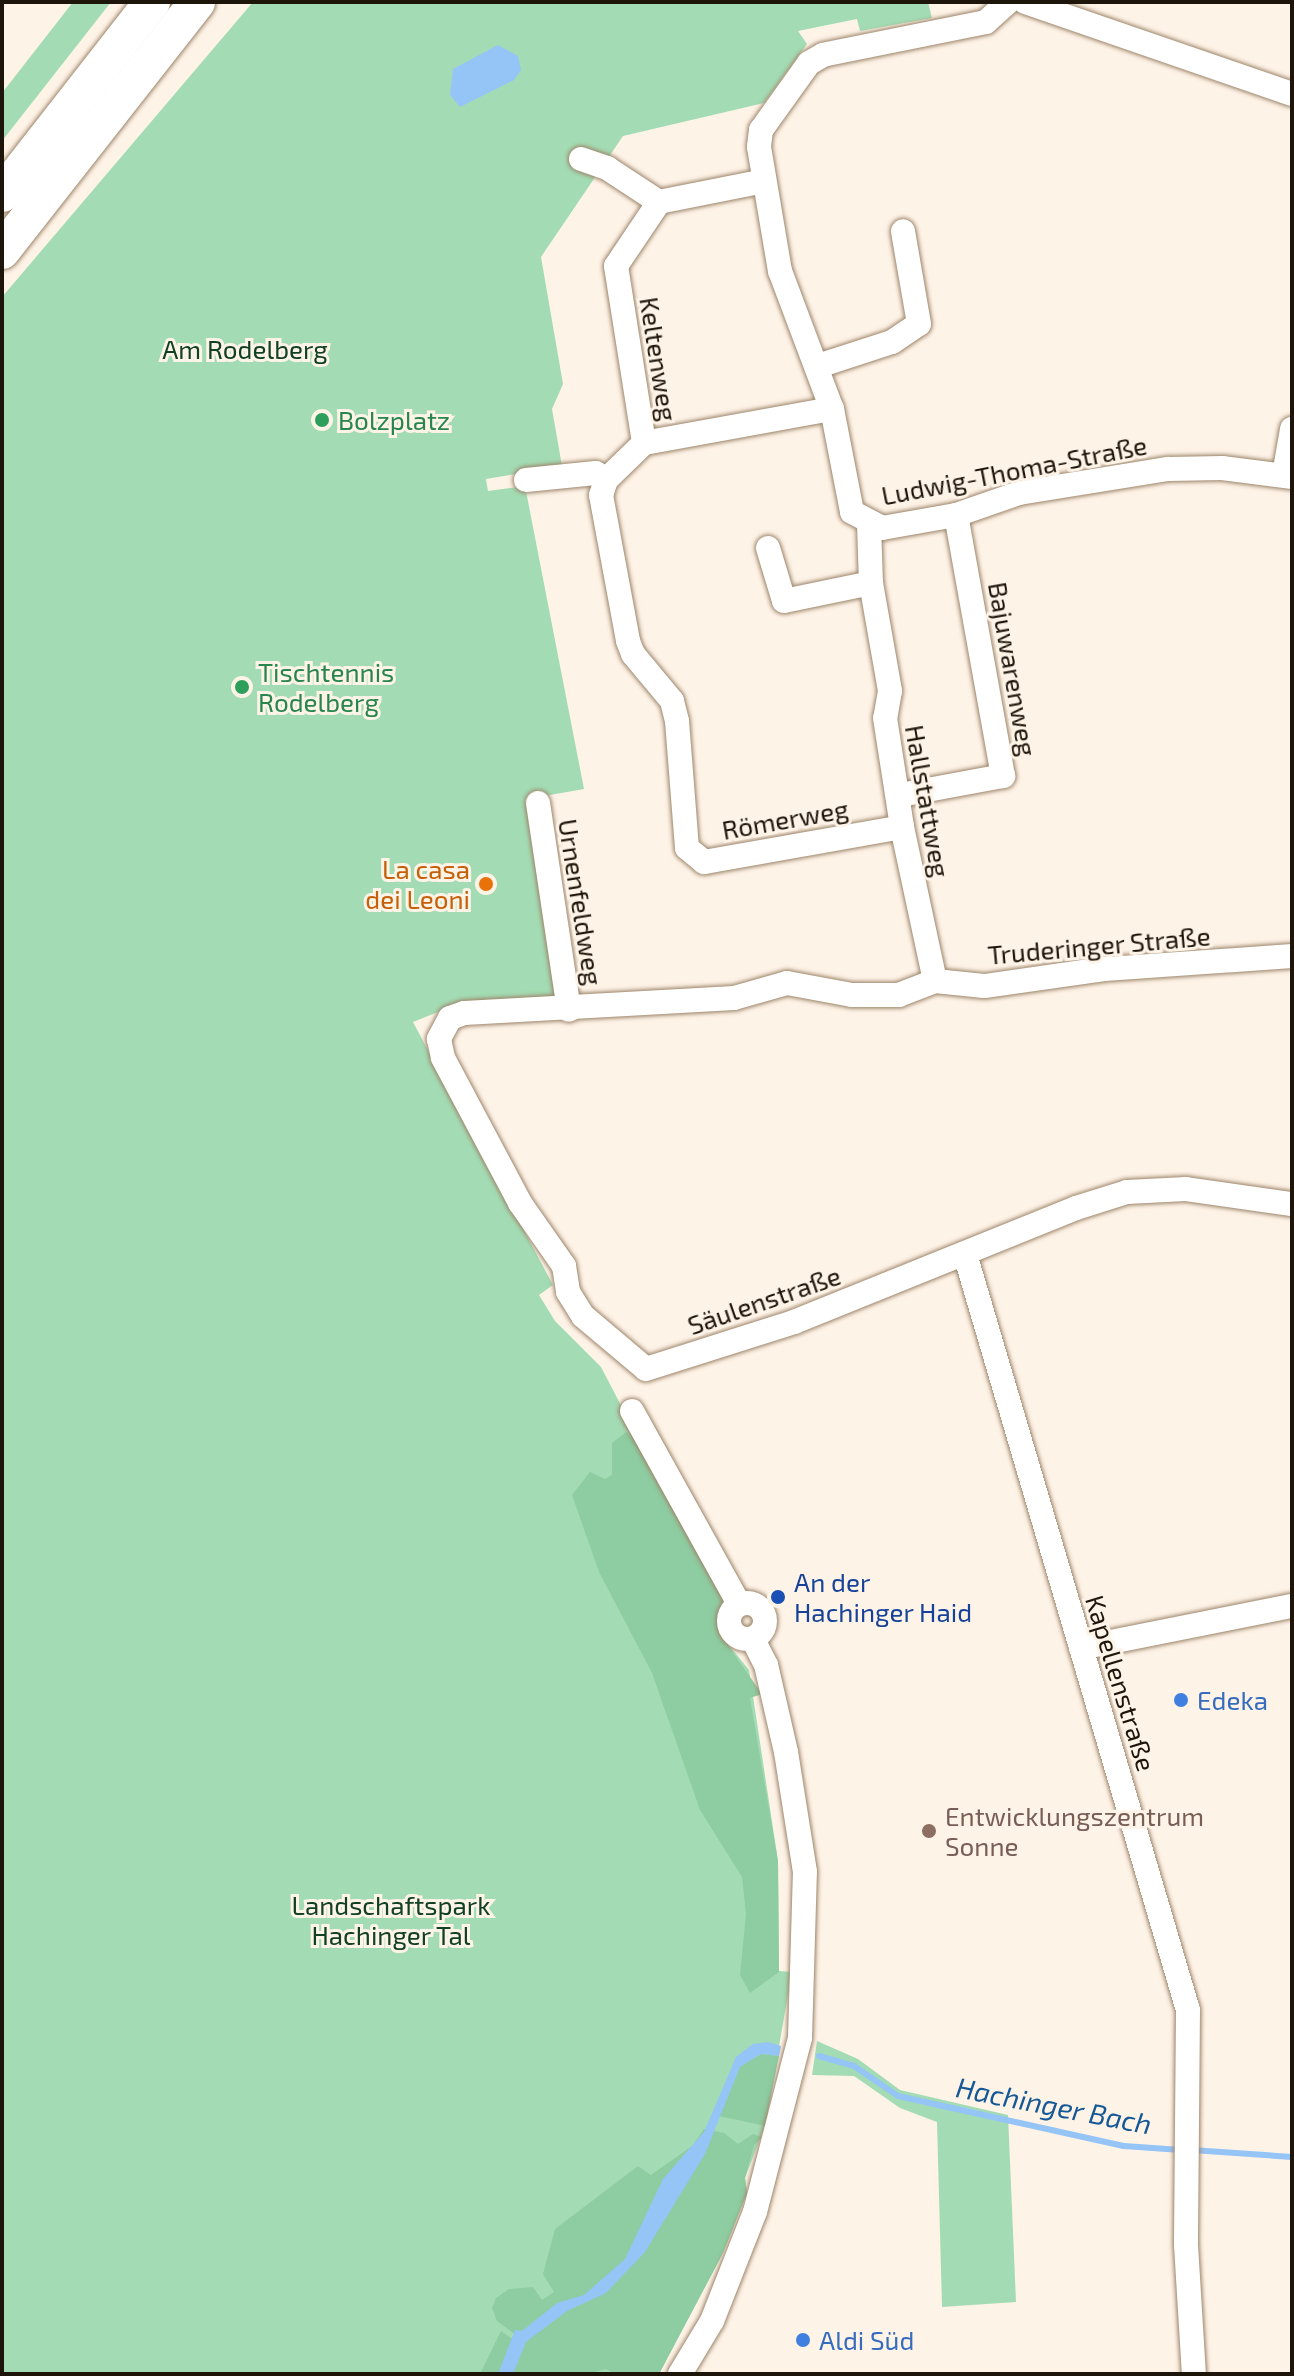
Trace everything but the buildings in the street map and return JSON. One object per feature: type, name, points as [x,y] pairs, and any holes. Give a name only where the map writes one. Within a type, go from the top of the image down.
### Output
[{"type":"highway","points":[[2,194],[152,2]]},
{"type":"highway","points":[[2,251],[197,2]]},
{"type":"street","name":"Ludwig-Thoma-Straße","points":[[1008,2],[986,22],[833,51],[809,63],[761,130],[764,181],[780,271],[832,409],[846,499],[869,524],[882,528],[956,515],[1019,493],[1137,473],[1222,468],[1288,476]]},
{"type":"street","points":[[1025,2],[1292,94]]},
{"type":"street","points":[[581,159],[607,168],[659,202],[764,181]]},
{"type":"street","name":"Keltenweg","points":[[659,202],[616,266],[644,443],[832,409]]},
{"type":"street","points":[[818,366],[892,342],[919,324],[903,231]]},
{"type":"street","points":[[1288,476],[1292,429]]},
{"type":"street","points":[[526,480],[596,473],[606,480],[644,443]]},
{"type":"street","name":"Römerweg","points":[[606,480],[601,495],[628,641],[633,654],[672,701],[677,721],[687,848],[704,862],[902,827]]},
{"type":"street","name":"Bajuwarenweg","points":[[900,795],[1003,776],[956,515]]},
{"type":"street","name":"Hallstattweg","points":[[869,524],[871,583],[890,691],[885,718],[900,795],[902,827],[935,981]]},
{"type":"street","points":[[768,548],[784,601],[871,583]]},
{"type":"street","name":"Urnenfeldweg","points":[[538,803],[569,1010]]},
{"type":"street","name":"Truderinger Straße","points":[[444,1026],[464,1013],[569,1010],[748,996],[787,983],[816,984],[852,995],[899,995],[935,981],[984,986],[1104,969],[1292,956]]},
{"type":"street","name":"Säulenstraße","points":[[444,1026],[439,1039],[443,1058],[520,1203],[564,1266],[568,1292],[583,1316],[646,1369],[794,1322],[1076,1208],[1127,1192],[1186,1189],[1292,1204]]},
{"type":"street","name":"Kapellenstraße","points":[[965,1254],[1188,2010],[1186,2149],[1194,2374]]},
{"type":"street","points":[[632,1411],[739,1604],[731,1610],[730,1628],[743,1639],[753,1639],[766,1665],[780,1723],[805,1872],[800,2038],[755,2212],[712,2321],[680,2374]]},
{"type":"street","points":[[1081,1648],[1292,1606]]},
{"type":"green space","points":[[73,2],[111,2],[2,141],[2,93]]},
{"type":"green space","name":"Landschaftspark Hachinger Tal","points":[[253,2],[928,2],[932,18],[860,31],[857,19],[798,31],[807,44],[764,103],[623,136],[541,257],[563,384],[552,409],[562,466],[486,479],[488,491],[525,486],[584,789],[544,796],[557,1000],[453,1006],[413,1022],[553,1285],[539,1295],[555,1321],[601,1367],[724,1603],[720,1634],[749,1670],[778,1861],[779,1971],[792,1972],[765,2126],[745,2178],[747,2193],[723,2253],[659,2374],[2,2374],[2,297]]},
{"type":"green space","points":[[626,1432],[643,1445],[726,1596],[719,1613],[720,1634],[762,1694],[750,1698],[778,1861],[779,1972],[750,1993],[740,1975],[746,1914],[742,1877],[700,1810],[652,1673],[599,1572],[572,1495],[590,1472],[605,1479],[612,1475],[612,1443]]},
{"type":"green space","points":[[817,2041],[858,2059],[900,2090],[1008,2115],[1016,2302],[942,2307],[937,2122],[900,2108],[854,2076],[812,2075]]},
{"type":"green space","points":[[761,2054],[779,2056],[765,2126],[719,2116],[740,2066]]},
{"type":"green space","points":[[704,2129],[724,2133],[738,2144],[753,2134],[762,2137],[754,2145],[745,2178],[747,2193],[723,2253],[659,2374],[614,2374],[606,2369],[587,2374],[480,2374],[501,2331],[522,2346],[525,2342],[497,2321],[492,2308],[496,2298],[509,2289],[533,2287],[542,2300],[554,2292],[543,2274],[555,2229],[638,2166],[651,2175],[692,2146]]},
{"type":"water","points":[[498,45],[518,56],[521,70],[514,80],[460,107],[450,95],[453,69]]},
{"type":"water","points":[[768,2042],[781,2046],[779,2056],[761,2054],[740,2067],[705,2154],[645,2252],[606,2293],[567,2311],[526,2342],[513,2374],[498,2374],[515,2330],[522,2331],[557,2303],[584,2295],[625,2259],[663,2179],[704,2132],[736,2057],[753,2044]]},
{"type":"waterway","name":"Hachinger Bach","points":[[819,2056],[854,2066],[898,2096],[1124,2146],[1181,2150]]},
{"type":"waterway","name":"Hachinger Bach","points":[[1192,2150],[1292,2157]]},
{"type":"place","name":"Bolzplatz","points":[[322,420]]},
{"type":"place","name":"Tischtennis Rodelberg","points":[[242,687]]},
{"type":"place","name":"La casa dei Leoni","points":[[486,884]]},
{"type":"place","name":"An der Hachinger Haid","points":[[778,1597]]},
{"type":"place","name":"Edeka","points":[[1181,1700]]},
{"type":"place","name":"Entwicklungszentrum Sonne","points":[[929,1831]]},
{"type":"place","name":"Aldi Süd","points":[[803,2340]]},
{"type":"park label","name":"Am Rodelberg","points":[[245,349]]}]
